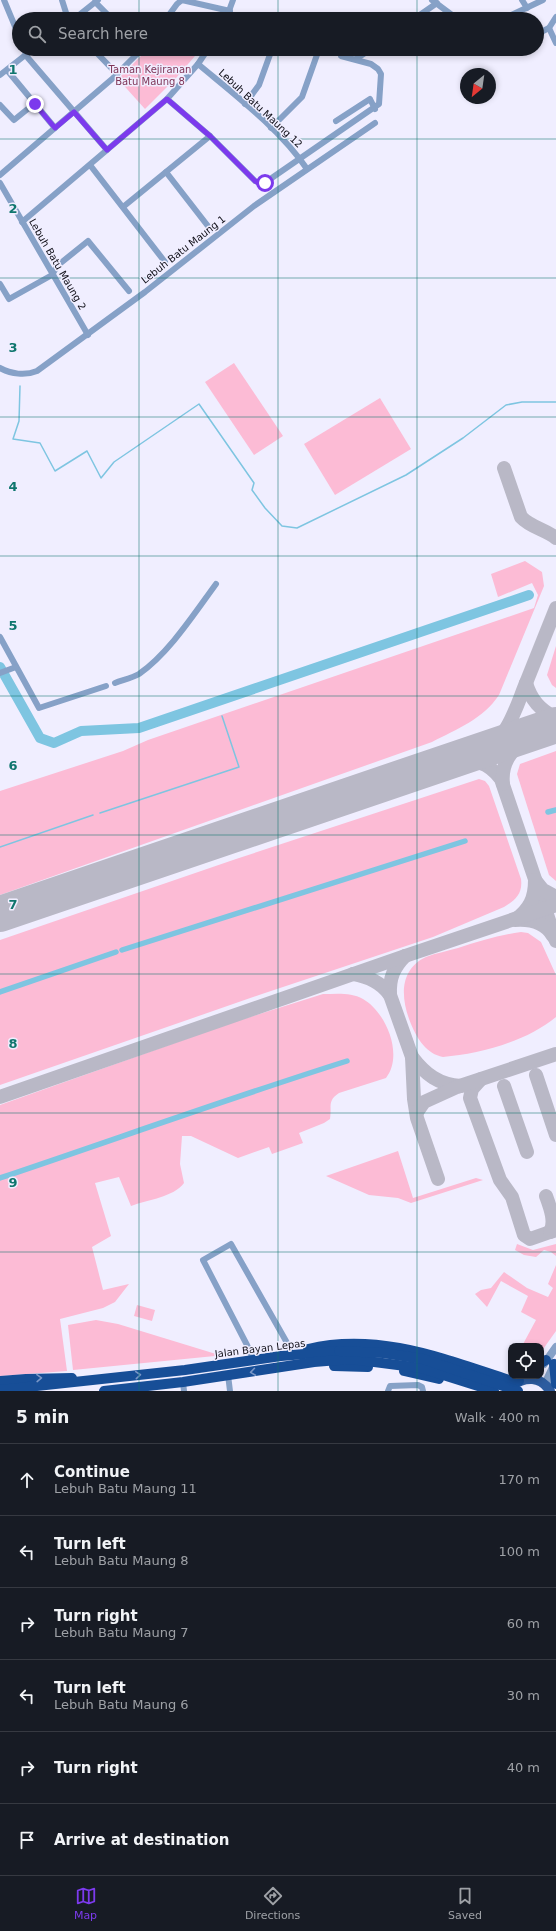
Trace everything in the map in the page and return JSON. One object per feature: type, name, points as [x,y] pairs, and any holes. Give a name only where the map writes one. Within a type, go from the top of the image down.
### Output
[{"type":"highway","points":[[286,1354],[322,1346],[368,1345],[422,1352],[516,1383]]},
{"type":"highway","name":"Jalan Bayan Lepas","points":[[0,1390],[71,1384],[99,1379],[185,1370],[286,1354],[339,1352],[383,1353],[423,1360],[516,1383]]},
{"type":"highway","name":"Jalan Bayan Lepas","points":[[107,1391],[184,1386],[228,1375],[351,1359],[421,1368],[494,1391]]},
{"type":"highway","points":[[548,1363],[551,1387]]},
{"type":"highway","points":[[291,1366],[367,1367],[404,1371],[441,1380],[473,1391]]},
{"type":"highway","points":[[0,1381],[49,1378],[99,1379]]},
{"type":"main road","points":[[509,1391],[516,1383],[527,1379]]},
{"type":"main road","points":[[535,1379],[551,1387]]},
{"type":"street","points":[[4,0],[6,9],[12,21]]},
{"type":"street","points":[[62,0],[66,12]]},
{"type":"street","points":[[171,12],[182,0],[230,11],[233,0]]},
{"type":"street","points":[[522,0],[527,8]]},
{"type":"street","points":[[518,12],[543,0]]},
{"type":"street","points":[[83,12],[96,1],[106,12]]},
{"type":"street","points":[[423,12],[435,2],[448,12]]},
{"type":"street","points":[[0,14],[6,9]]},
{"type":"street","points":[[544,31],[550,28],[556,17]]},
{"type":"street","points":[[550,28],[556,43]]},
{"type":"street","points":[[0,76],[21,56]]},
{"type":"street","points":[[28,56],[107,150]]},
{"type":"street","points":[[100,56],[117,74]]},
{"type":"street","points":[[0,175],[74,112],[135,56]]},
{"type":"street","points":[[22,222],[167,99],[203,56]]},
{"type":"street","points":[[245,104],[259,85],[269,56]]},
{"type":"street","points":[[271,128],[302,96],[317,56]]},
{"type":"street","points":[[167,99],[210,136],[260,184],[265,183],[375,108],[380,102],[380,74],[375,66],[341,56]]},
{"type":"street","points":[[356,60],[361,56]]},
{"type":"street","name":"Lebuh Batu Maung 12","points":[[198,64],[271,128],[300,158],[307,169]]},
{"type":"street","points":[[7,70],[55,128]]},
{"type":"street","points":[[336,121],[370,99],[372,92]]},
{"type":"street","points":[[370,99],[375,108]]},
{"type":"street","points":[[0,105],[14,120],[35,104]]},
{"type":"street","name":"Lebuh Batu Maung 1","points":[[0,368],[18,374],[31,374],[145,292],[254,206],[375,123]]},
{"type":"street","points":[[123,207],[210,136]]},
{"type":"street","points":[[90,165],[165,262]]},
{"type":"street","points":[[166,172],[211,230]]},
{"type":"street","name":"Lebuh Batu Maung 2","points":[[0,183],[52,275],[88,334]]},
{"type":"street","points":[[0,284],[9,299],[52,275],[57,266],[88,241],[129,291]]},
{"type":"street","points":[[115,683],[137,675],[148,667],[175,638],[216,584]]},
{"type":"street","points":[[0,637],[15,667],[39,708],[106,686]]},
{"type":"street","points":[[0,673],[15,667]]},
{"type":"street","points":[[253,1359],[202,1260],[231,1244],[282,1334],[286,1354]]},
{"type":"street","points":[[548,1363],[556,1347]]},
{"type":"street","points":[[228,1375],[230,1391]]},
{"type":"street","points":[[388,1391],[390,1386],[418,1385],[422,1387],[423,1391]]},
{"type":"green space","name":"Taman Kejiranan Batu Maung 8","points":[[141,56],[195,56],[176,78],[145,109],[118,79]]},
{"type":"green space","points":[[234,363],[283,436],[254,455],[205,382]]},
{"type":"green space","points":[[380,398],[411,449],[335,495],[304,444]]},
{"type":"green space","points":[[525,561],[542,572],[544,586],[499,695],[485,711],[469,723],[432,742],[0,895],[0,791],[123,751],[148,740],[534,608],[538,595],[532,583],[498,597],[491,574]]},
{"type":"green space","points":[[556,646],[556,688],[552,685],[547,675]]},
{"type":"green space","points":[[556,751],[556,881],[549,875],[517,774],[520,764]]},
{"type":"green space","points":[[479,779],[485,781],[489,786],[521,879],[521,889],[512,902],[504,907],[433,937],[262,994],[0,1085],[0,940],[236,859]]},
{"type":"green space","points":[[521,932],[528,933],[541,942],[556,975],[556,1017],[531,1033],[503,1045],[473,1053],[443,1057],[432,1053],[423,1045],[413,1030],[405,1005],[404,986],[410,970],[426,957],[490,938]]},
{"type":"green space","points":[[323,994],[354,995],[371,1005],[379,1014],[390,1035],[393,1046],[391,1069],[386,1078],[339,1093],[331,1101],[330,1119],[299,1133],[303,1143],[272,1154],[269,1147],[238,1158],[191,1136],[182,1136],[180,1164],[184,1183],[174,1192],[160,1198],[131,1206],[119,1177],[95,1183],[111,1236],[92,1247],[103,1290],[129,1284],[115,1302],[103,1308],[60,1319],[67,1371],[0,1376],[0,1105],[231,1023]]},
{"type":"green space","points":[[398,1151],[413,1198],[476,1178],[483,1180],[411,1203],[398,1198],[369,1195],[326,1176]]},
{"type":"green space","points":[[517,1244],[533,1250],[556,1244],[556,1256],[551,1252],[544,1250],[536,1257],[524,1255],[515,1250]]},
{"type":"green space","points":[[556,1265],[556,1331],[544,1348],[544,1343],[524,1343],[536,1320],[521,1312],[528,1296],[501,1281],[487,1307],[475,1294],[481,1290],[491,1288],[504,1272],[527,1288],[548,1297],[553,1288],[548,1284]]},
{"type":"green space","points":[[137,1305],[155,1310],[152,1321],[134,1316]]},
{"type":"green space","points":[[96,1320],[118,1324],[216,1354],[215,1356],[73,1370],[68,1325]]},
{"type":"waterway","points":[[20,386],[19,421],[13,439],[40,443],[55,471],[87,451],[101,478],[114,462],[199,404],[254,483],[252,490],[265,508],[282,526],[297,528],[406,475],[463,438],[506,405],[522,402],[556,402]]},
{"type":"waterway","points":[[0,667],[40,738],[54,743],[81,731],[139,728],[529,595]]},
{"type":"waterway","points":[[100,813],[239,767],[222,716]]},
{"type":"waterway","points":[[548,812],[556,810]]},
{"type":"waterway","points":[[0,847],[93,815]]},
{"type":"waterway","points":[[122,950],[465,841]]},
{"type":"waterway","points":[[0,992],[116,952]]},
{"type":"waterway","points":[[0,1178],[347,1061]]},
{"type":"taxiway","points":[[504,468],[521,517],[556,538]]},
{"type":"taxiway","points":[[526,683],[556,608]]},
{"type":"taxiway","points":[[479,751],[489,747],[504,732],[514,713],[526,683],[533,699],[537,704],[545,712],[556,718]]},
{"type":"taxiway","points":[[503,784],[504,766],[507,759],[517,747],[536,732]]},
{"type":"taxiway","points":[[449,762],[478,762],[489,767],[501,779],[556,941]]},
{"type":"taxiway","points":[[553,936],[546,927],[536,922],[515,920],[531,903],[535,880],[543,890],[556,897]]},
{"type":"taxiway","points":[[0,1097],[556,905]]},
{"type":"taxiway","points":[[353,974],[378,983],[390,995],[391,978],[398,964],[405,956]]},
{"type":"taxiway","points":[[390,995],[412,1057],[414,1099],[417,1118],[438,1179]]},
{"type":"taxiway","points":[[417,1112],[424,1102],[457,1087],[556,1054]]},
{"type":"taxiway","points":[[412,1057],[422,1069],[433,1078],[439,1081],[461,1086]]},
{"type":"taxiway","points":[[536,1075],[556,1135]]},
{"type":"taxiway","points":[[481,1079],[472,1089],[470,1098],[500,1180],[512,1197],[524,1235],[530,1239],[550,1232]]},
{"type":"taxiway","points":[[504,1086],[527,1152]]},
{"type":"taxiway","points":[[546,1196],[551,1210],[552,1228],[550,1232],[556,1230]]},
{"type":"runway","points":[[0,914],[556,725]]},
{"type":"route","points":[[35,104],[55,128],[74,112],[107,150],[167,99],[210,136],[255,181],[260,184],[265,183]]}]
